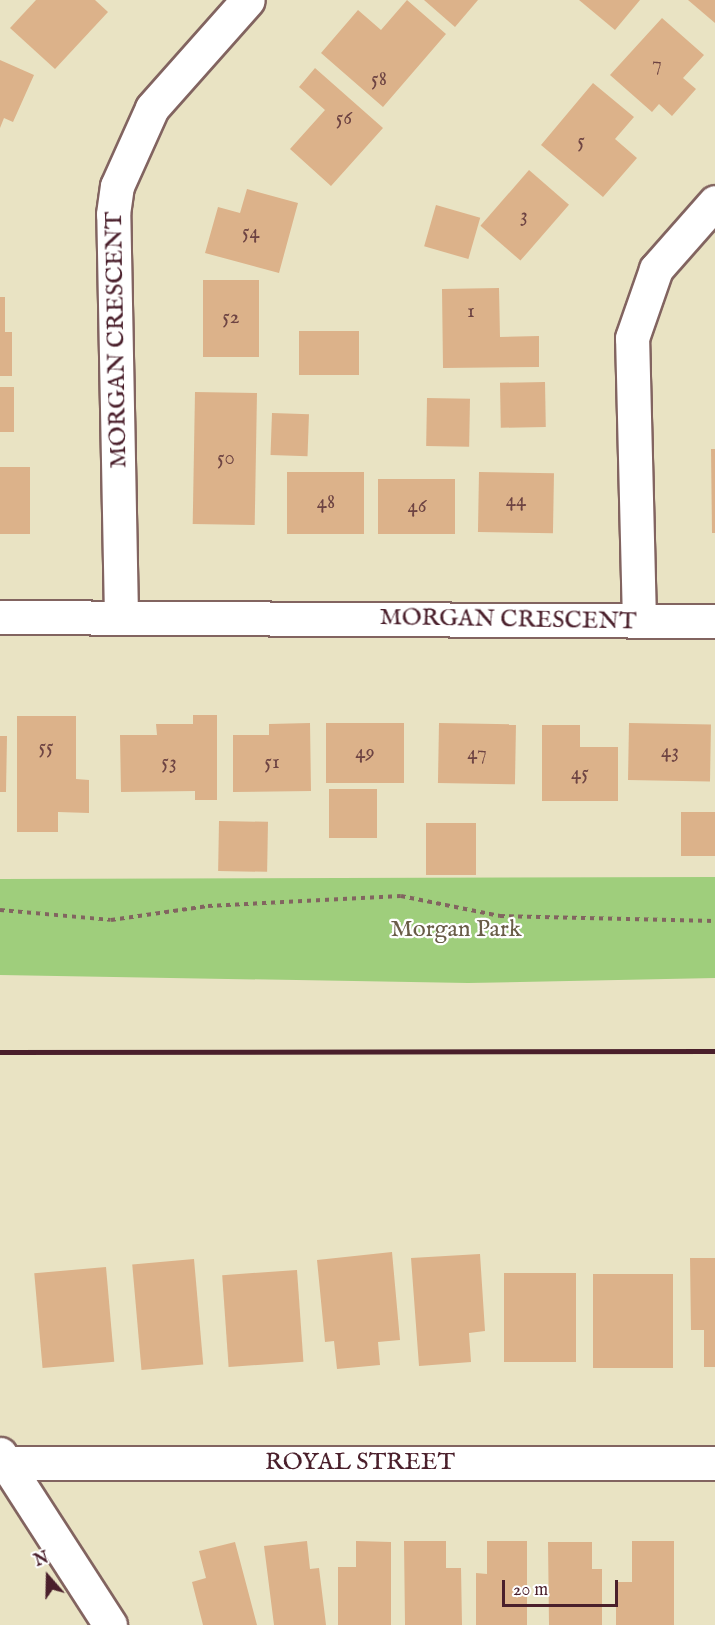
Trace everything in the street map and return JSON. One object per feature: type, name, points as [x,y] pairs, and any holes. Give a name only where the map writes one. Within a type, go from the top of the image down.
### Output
[{"type":"street","name":"MORGAN CRESCENT","points":[[121,616],[117,186],[152,108],[248,0]]},
{"type":"street","points":[[639,621],[632,338],[656,269],[715,202]]},
{"type":"street","name":"MORGAN CRESCENT","points":[[0,617],[715,621]]},
{"type":"street","points":[[3,1459],[110,1625]]},
{"type":"street","name":"ROYAL STREET","points":[[3,1459],[715,1463]]},
{"type":"path","points":[[0,910],[111,920],[208,906],[401,896],[500,916],[715,921]]},
{"type":"green space","name":"Morgan Park","points":[[715,877],[715,978],[468,983],[0,975],[0,879]]},
{"type":"building","points":[[36,0],[95,0],[108,12],[55,69],[10,28]]},
{"type":"building","points":[[407,0],[446,34],[383,107],[321,53],[358,10],[381,30]]},
{"type":"building","points":[[424,0],[478,0],[455,27]]},
{"type":"building","points":[[579,0],[640,0],[615,30]]},
{"type":"building","points":[[688,0],[715,0],[715,23]]},
{"type":"building","points":[[662,18],[704,55],[683,78],[696,89],[672,116],[659,104],[652,112],[610,75]]},
{"type":"building","points":[[0,60],[34,75],[13,122],[4,118],[0,128]]},
{"type":"building","points":[[315,68],[383,128],[331,186],[290,149],[325,110],[299,87]]},
{"type":"building","points":[[593,83],[634,117],[615,139],[637,158],[603,197],[541,145]]},
{"type":"building","points":[[529,170],[569,205],[520,261],[480,226]]},
{"type":"building","points":[[247,189],[298,203],[279,273],[205,253],[218,207],[240,213]]},
{"type":"building","points":[[436,205],[480,218],[468,259],[424,246]]},
{"type":"building","points":[[203,280],[259,280],[259,357],[203,357]]},
{"type":"building","points":[[499,288],[500,337],[539,336],[539,367],[443,368],[442,289]]},
{"type":"building","points":[[0,297],[5,297],[5,332],[12,332],[12,376],[0,376]]},
{"type":"building","points":[[299,331],[359,331],[359,375],[299,375]]},
{"type":"building","points":[[545,382],[546,427],[501,428],[500,383]]},
{"type":"building","points":[[0,387],[14,387],[14,432],[0,432]]},
{"type":"building","points":[[195,392],[257,393],[255,525],[193,524]]},
{"type":"building","points":[[427,398],[470,399],[469,447],[426,446]]},
{"type":"building","points":[[272,413],[309,414],[308,456],[271,455]]},
{"type":"building","points":[[711,449],[715,449],[715,533],[712,533]]},
{"type":"building","points":[[0,467],[30,467],[30,534],[0,534]]},
{"type":"building","points":[[287,472],[364,472],[364,534],[287,534]]},
{"type":"building","points":[[479,472],[554,473],[553,533],[478,532]]},
{"type":"building","points":[[378,479],[455,479],[455,534],[378,534]]},
{"type":"building","points":[[193,715],[217,715],[217,800],[195,800],[195,791],[121,792],[120,735],[157,735],[156,724],[193,724]]},
{"type":"building","points":[[17,716],[76,716],[76,779],[89,780],[89,813],[58,812],[58,832],[17,832]]},
{"type":"building","points":[[310,723],[311,791],[233,792],[233,735],[269,735],[269,724]]},
{"type":"building","points":[[326,723],[404,723],[404,783],[326,783]]},
{"type":"building","points":[[439,723],[516,724],[515,784],[438,783]]},
{"type":"building","points":[[629,723],[711,724],[710,781],[628,780]]},
{"type":"building","points":[[542,725],[580,725],[580,747],[618,747],[618,801],[542,801]]},
{"type":"building","points":[[0,736],[7,736],[6,792],[0,792]]},
{"type":"building","points":[[329,789],[377,789],[377,838],[329,838]]},
{"type":"building","points":[[681,812],[715,812],[715,856],[681,856]]},
{"type":"building","points":[[219,821],[268,822],[267,872],[218,871]]},
{"type":"building","points":[[426,823],[476,823],[476,875],[426,875]]},
{"type":"building","points":[[392,1252],[400,1340],[378,1342],[380,1365],[337,1369],[334,1341],[325,1342],[317,1260]]},
{"type":"building","points":[[480,1254],[485,1331],[469,1333],[471,1362],[419,1366],[411,1258]]},
{"type":"building","points":[[690,1258],[715,1258],[715,1367],[704,1367],[704,1330],[691,1330]]},
{"type":"building","points":[[194,1259],[203,1365],[141,1370],[132,1264]]},
{"type":"building","points":[[106,1267],[114,1362],[43,1368],[34,1273]]},
{"type":"building","points":[[297,1270],[303,1362],[229,1367],[222,1275]]},
{"type":"building","points":[[504,1273],[576,1273],[576,1362],[504,1362]]},
{"type":"building","points":[[593,1274],[673,1274],[673,1368],[593,1368]]},
{"type":"building","points":[[307,1541],[310,1569],[319,1568],[326,1625],[274,1625],[264,1546]]},
{"type":"building","points":[[356,1541],[391,1542],[391,1625],[338,1625],[338,1567],[356,1567]]},
{"type":"building","points":[[404,1541],[446,1541],[446,1568],[461,1568],[462,1625],[405,1625]]},
{"type":"building","points":[[487,1541],[527,1541],[527,1625],[476,1625],[476,1573],[487,1574]]},
{"type":"building","points":[[632,1541],[674,1541],[674,1625],[616,1625],[616,1582],[632,1582]]},
{"type":"building","points":[[235,1542],[257,1625],[203,1625],[192,1582],[206,1578],[199,1551]]},
{"type":"building","points":[[548,1542],[592,1542],[592,1569],[602,1569],[602,1625],[549,1625]]},
{"type":"railway","points":[[0,1052],[715,1051]]}]
